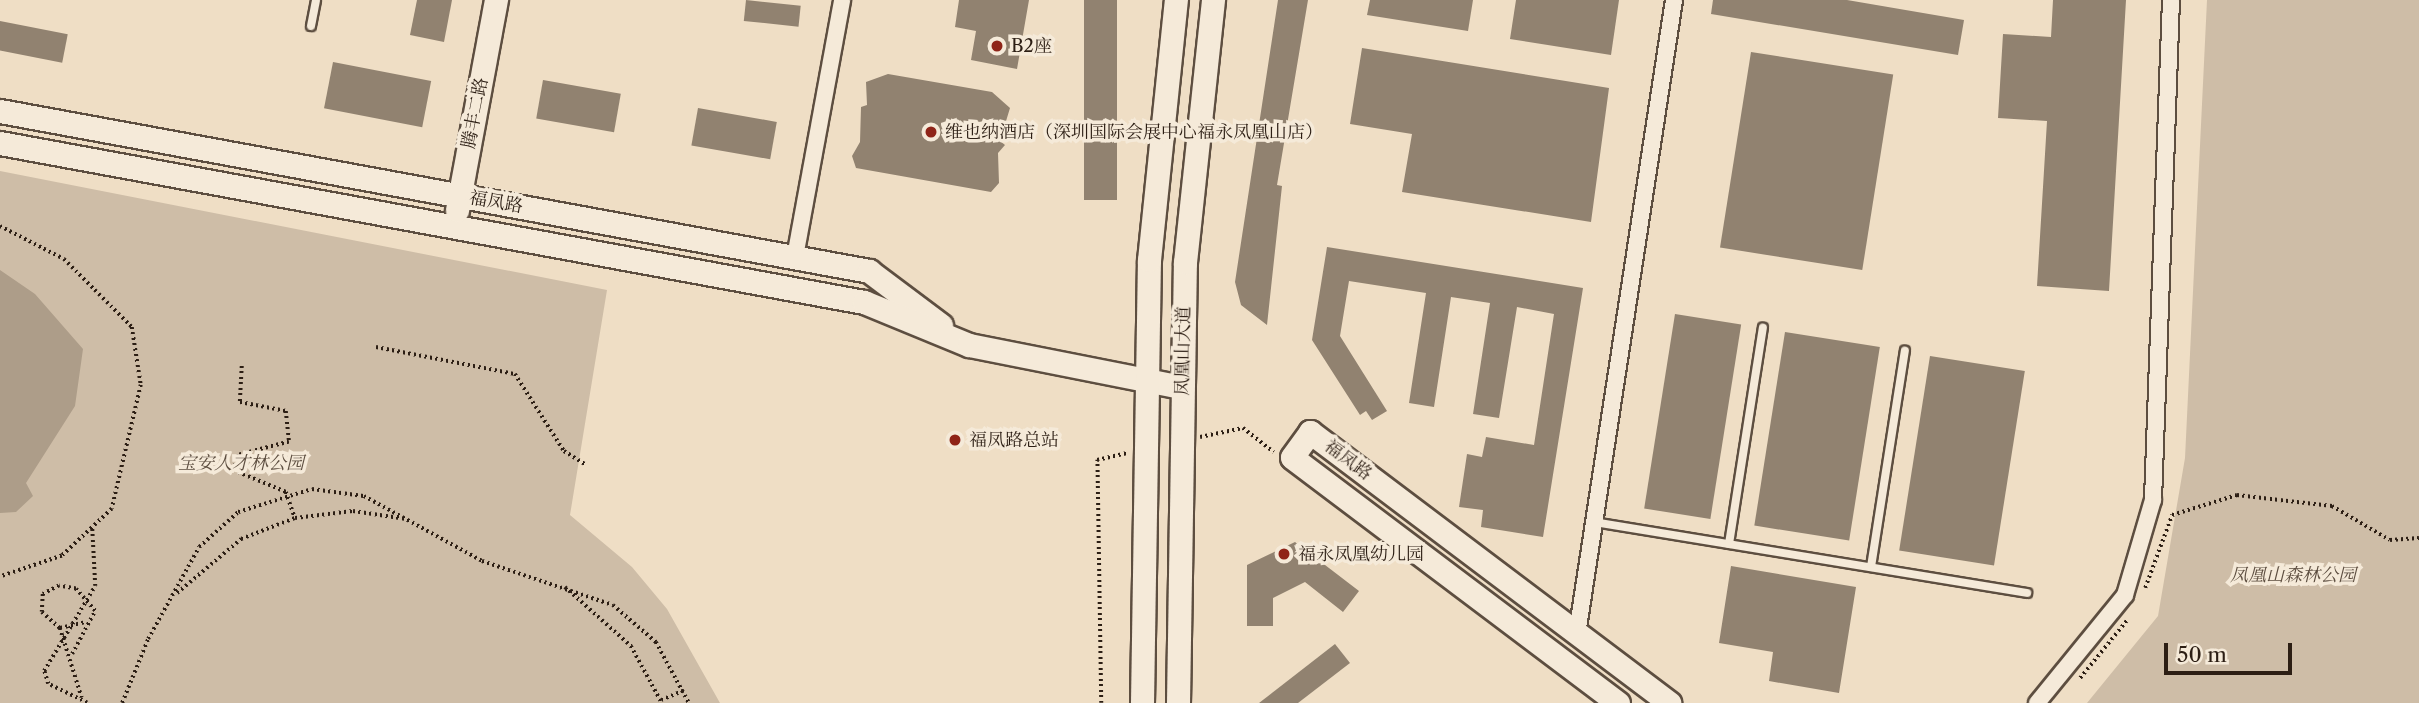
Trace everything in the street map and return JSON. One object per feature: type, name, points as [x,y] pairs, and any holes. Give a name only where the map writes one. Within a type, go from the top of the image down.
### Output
[{"type":"main road","name":"腾丰二路","points":[[454,226],[496,0]]},
{"type":"main road","name":"凤凰山大道","points":[[1142,703],[1146,380],[1154,192],[1176,0]]},
{"type":"main road","name":"凤凰山大道","points":[[1178,703],[1182,387],[1191,181],[1213,0]]},
{"type":"main road","name":"福凤路","points":[[0,111],[869,271],[969,345]]},
{"type":"main road","name":"福凤路","points":[[0,143],[864,302],[969,345],[1182,387]]},
{"type":"main road","name":"福凤路","points":[[1618,703],[1292,457],[1310,432],[1669,703]]},
{"type":"street","points":[[795,257],[842,0]]},
{"type":"street","points":[[1577,634],[1674,0]]},
{"type":"street","points":[[2037,703],[2125,595],[2153,500],[2171,0]]},
{"type":"lane","points":[[311,26],[316,0]]},
{"type":"lane","points":[[1729,544],[1763,328]]},
{"type":"lane","points":[[1871,567],[1905,351]]},
{"type":"lane","points":[[1594,522],[2027,593]]},
{"type":"path","points":[[0,226],[64,259],[88,280],[132,327],[140,351],[141,385],[112,509],[62,556],[0,577]]},
{"type":"path","points":[[376,347],[515,374],[564,451],[586,465]]},
{"type":"path","points":[[242,366],[240,402],[286,411],[289,442],[239,455],[235,463],[238,472],[286,492],[338,490],[410,520],[482,561],[561,584],[636,621],[685,690],[689,703]]},
{"type":"path","points":[[1097,460],[1101,703]]},
{"type":"path","points":[[286,492],[295,518]]},
{"type":"path","points":[[122,703],[176,594],[185,570],[217,528],[286,492]]},
{"type":"path","points":[[2140,598],[2172,516],[2237,495],[2332,506],[2390,540],[2419,538]]},
{"type":"path","points":[[176,594],[241,539],[295,518],[353,511],[410,520]]},
{"type":"path","points":[[87,703],[82,698],[48,684],[44,671],[95,586],[92,528]]},
{"type":"path","points":[[561,584],[617,630],[662,702],[685,690]]},
{"type":"path","points":[[72,654],[95,611],[91,600],[59,586],[43,594],[42,612],[61,628],[72,654],[82,698]]},
{"type":"path","points":[[2073,686],[2133,610]]},
{"type":"path","points":[[61,628],[87,622]]},
{"type":"green space","name":"凤凰山森林公园","points":[[2207,0],[2419,0],[2419,703],[2087,703],[2158,616],[2185,458]]},
{"type":"green space","name":"宝安人才林公园","points":[[0,171],[607,290],[570,515],[632,567],[667,609],[720,703],[0,703]]},
{"type":"shaded area","points":[[0,270],[35,294],[83,349],[75,406],[26,483],[33,496],[16,512],[0,513]]},
{"type":"building","points":[[417,0],[452,0],[444,42],[410,35]]},
{"type":"building","points":[[746,0],[801,6],[799,27],[744,21]]},
{"type":"building","name":"B2座","points":[[959,0],[1029,0],[1017,69],[971,60],[976,31],[955,27]]},
{"type":"building","points":[[1084,0],[1117,0],[1117,200],[1084,200]]},
{"type":"building","points":[[1278,0],[1308,0],[1277,185],[1282,186],[1267,325],[1241,305],[1235,282]]},
{"type":"building","points":[[1370,0],[1473,0],[1468,31],[1367,15]]},
{"type":"building","points":[[1516,0],[1619,0],[1611,55],[1510,39]]},
{"type":"building","points":[[1713,0],[1847,0],[1964,20],[1958,55],[1711,14]]},
{"type":"building","points":[[2053,0],[2126,0],[2109,291],[2037,286],[2047,121],[1998,118],[2003,34],[2051,37]]},
{"type":"building","points":[[0,21],[68,34],[62,63],[0,51]]},
{"type":"building","points":[[1362,48],[1609,88],[1591,222],[1402,192],[1412,134],[1350,124]]},
{"type":"building","points":[[1751,52],[1893,75],[1862,270],[1720,248]]},
{"type":"building","points":[[333,62],[431,81],[422,127],[324,108]]},
{"type":"building","name":"维也纳酒店（深圳国际会展中心福永凤凰山店）","points":[[888,74],[992,92],[1010,108],[1000,141],[1005,145],[998,153],[999,183],[991,192],[856,168],[852,156],[860,142],[861,107],[867,105],[866,82]]},
{"type":"building","points":[[543,80],[621,94],[614,132],[536,118]]},
{"type":"building","points":[[698,108],[777,122],[770,159],[691,145]]},
{"type":"building","points":[[1327,247],[1583,288],[1543,537],[1481,527],[1483,510],[1459,507],[1467,454],[1482,457],[1486,437],[1534,445],[1554,314],[1517,307],[1499,418],[1473,414],[1490,303],[1451,297],[1434,407],[1409,403],[1426,293],[1349,281],[1340,336],[1387,411],[1372,420],[1366,411],[1360,415],[1312,340]]},
{"type":"building","points":[[1675,314],[1741,324],[1710,519],[1644,509]]},
{"type":"building","points":[[1785,332],[1880,347],[1849,541],[1754,526]]},
{"type":"building","points":[[1930,356],[2025,371],[1994,566],[1899,551]]},
{"type":"building","points":[[1295,542],[1359,591],[1343,612],[1305,582],[1273,598],[1273,626],[1247,626],[1247,565]]},
{"type":"building","points":[[1731,566],[1856,587],[1839,693],[1769,681],[1773,652],[1719,643]]},
{"type":"building","points":[[1335,644],[1350,663],[1298,703],[1259,703]]},
{"type":"place","name":"B2座","points":[[997,46]]},
{"type":"place","name":"维也纳酒店（深圳国际会展中心福永凤凰山店）","points":[[931,132]]},
{"type":"place","name":"福凤路总站","points":[[955,440]]},
{"type":"place","name":"福永凤凰幼儿园","points":[[1284,554]]}]
